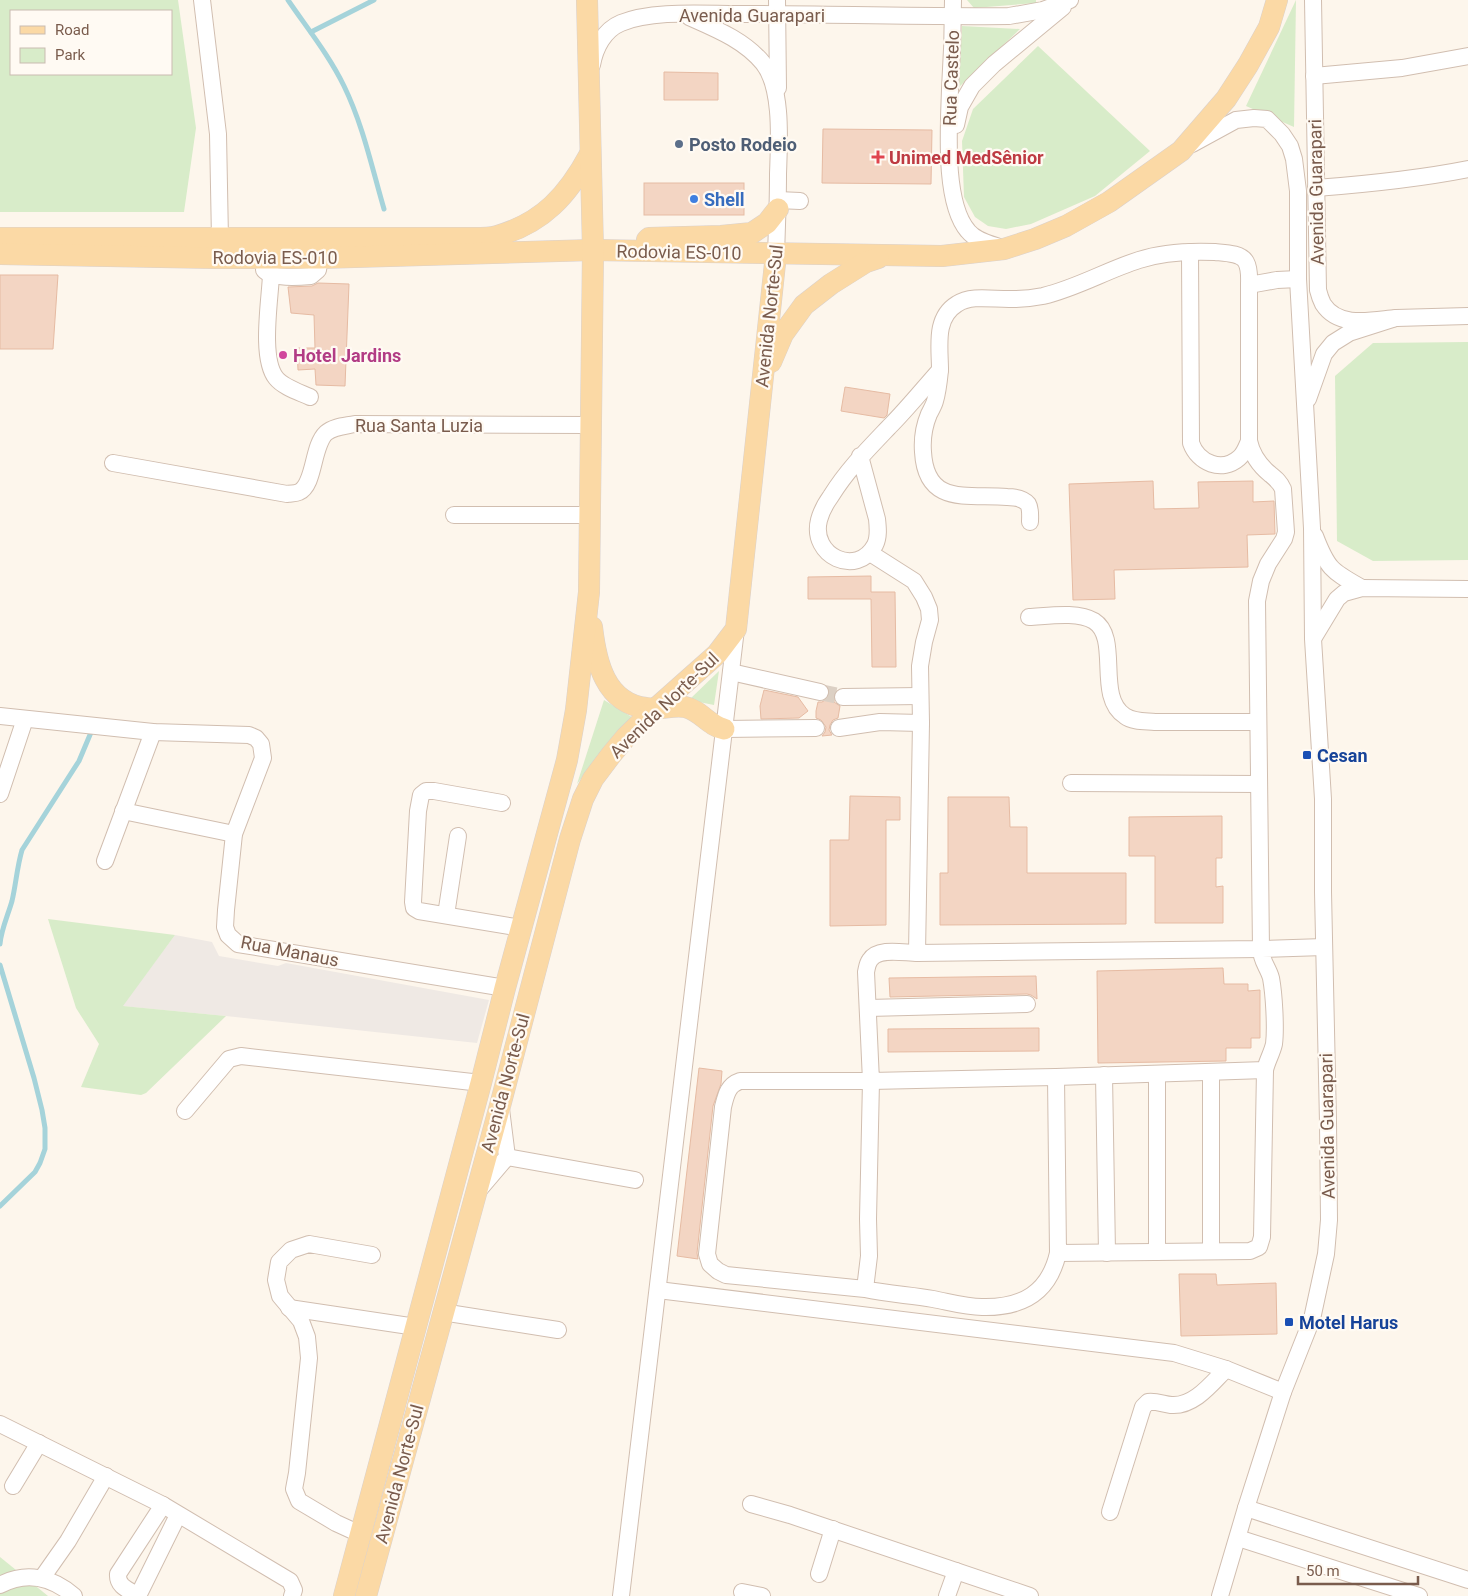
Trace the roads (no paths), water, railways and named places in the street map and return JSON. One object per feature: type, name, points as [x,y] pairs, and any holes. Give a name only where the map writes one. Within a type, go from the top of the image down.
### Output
[{"type":"main road","name":"Avenida Norte-Sul","points":[[344,1596],[567,760],[576,710],[589,592],[593,250],[587,0]]},
{"type":"main road","name":"Rodovia ES-010","points":[[0,254],[267,266],[320,258],[593,250],[942,256],[1004,249],[1066,226],[1109,202],[1181,151],[1226,99],[1244,72],[1269,27],[1277,0]]},
{"type":"main road","name":"Rodovia ES-010","points":[[0,238],[474,238],[496,236],[528,223],[562,198],[581,172],[591,152]]},
{"type":"main road","points":[[633,251],[649,238],[721,236],[752,232],[766,222],[778,205]]},
{"type":"main road","name":"Avenida Norte-Sul","points":[[366,1596],[442,1312],[501,1102],[570,839],[583,799],[594,779],[626,737],[717,654],[736,629],[776,254]]},
{"type":"main road","points":[[763,378],[783,334],[804,305],[831,284],[866,262],[888,256]]},
{"type":"main road","points":[[589,592],[596,648],[607,684],[614,694],[622,700],[638,706],[655,709],[685,707],[724,730]]},
{"type":"street","points":[[202,0],[218,134],[220,239]]},
{"type":"street","name":"Rua Castelo","points":[[953,0],[948,154],[955,203],[968,232],[977,238],[1004,249]]},
{"type":"street","name":"Avenida Guarapari","points":[[589,79],[593,57],[598,45],[611,28],[619,23],[644,16],[776,7],[953,17],[1009,16],[1043,10],[1070,0]]},
{"type":"street","name":"Avenida Guarapari","points":[[948,154],[960,107],[972,86],[994,64],[1070,0]]},
{"type":"street","name":"Avenida Guarapari","points":[[1313,0],[1318,290],[1323,304],[1329,312],[1343,319],[1355,322],[1396,318]]},
{"type":"street","points":[[776,7],[779,129]]},
{"type":"street","name":"Avenida Norte-Sul","points":[[683,14],[736,40],[763,64],[769,74],[774,89],[779,129],[776,254]]},
{"type":"street","points":[[1314,76],[1402,68],[1468,56]]},
{"type":"street","name":"Avenida Guarapari","points":[[1181,151],[1236,120],[1267,119],[1282,134],[1290,146],[1296,169],[1298,279],[1312,528],[1313,639],[1323,799],[1328,1132],[1326,1254],[1312,1319],[1283,1392],[1220,1596]]},
{"type":"street","points":[[1316,188],[1468,169]]},
{"type":"street","points":[[778,205],[800,200]]},
{"type":"street","points":[[1190,252],[1191,443],[1200,459],[1209,464],[1220,465],[1229,464],[1238,459],[1245,451],[1249,441]]},
{"type":"street","points":[[1030,522],[1028,504],[1018,498],[962,496],[948,493],[938,489],[932,482],[925,465],[923,437],[925,425],[935,402],[940,370],[940,329],[942,321],[951,309],[964,300],[971,299],[1028,299],[1044,296],[1076,286],[1141,259],[1157,256],[1190,252],[1222,252],[1235,254],[1242,258],[1246,263],[1249,285],[1249,441],[1255,458],[1264,469],[1281,483],[1284,489],[1286,532],[1284,539],[1260,581],[1258,593],[1261,956],[1271,978],[1276,1033],[1265,1070],[1261,1243],[1259,1247],[1250,1251],[1058,1253]]},
{"type":"street","points":[[267,266],[267,343],[269,365],[276,378],[283,384],[310,397]]},
{"type":"street","points":[[1249,285],[1277,280],[1298,279]]},
{"type":"street","points":[[1305,406],[1324,354],[1333,343],[1349,333],[1396,318],[1468,316]]},
{"type":"street","points":[[860,456],[878,528],[876,544],[870,552],[861,558],[852,561],[842,560],[832,557],[824,550],[817,533],[819,518],[828,500],[860,456],[890,426],[940,370]]},
{"type":"street","name":"Rua Santa Luzia","points":[[113,463],[288,494],[301,491],[306,485],[321,439],[327,432],[335,428],[355,424],[590,425]]},
{"type":"street","points":[[454,515],[590,515]]},
{"type":"street","points":[[1312,528],[1330,567],[1362,588]]},
{"type":"street","points":[[870,552],[914,581],[929,608],[930,620],[920,666],[921,723],[917,953]]},
{"type":"street","points":[[1313,639],[1337,599],[1344,593],[1362,588],[1468,589]]},
{"type":"street","points":[[1030,617],[1069,615],[1094,621],[1102,628],[1108,651],[1110,691],[1114,703],[1125,716],[1141,721],[1155,722],[1258,722]]},
{"type":"street","points":[[621,1596],[736,629]]},
{"type":"street","points":[[731,672],[820,692]]},
{"type":"street","points":[[843,697],[920,696]]},
{"type":"street","points":[[0,716],[153,732],[105,860]]},
{"type":"street","points":[[0,794],[25,719]]},
{"type":"street","points":[[839,728],[880,722],[921,723]]},
{"type":"street","points":[[724,730],[816,728]]},
{"type":"street","name":"Rua Manaus","points":[[153,732],[249,735],[256,738],[261,744],[262,758],[234,834],[225,927],[228,935],[238,944],[505,988]]},
{"type":"street","points":[[1070,783],[1259,784]]},
{"type":"street","points":[[502,803],[426,791],[421,795],[418,811],[413,902],[414,908],[419,911],[521,928]]},
{"type":"street","points":[[123,811],[234,834]]},
{"type":"street","points":[[446,915],[458,836]]},
{"type":"street","points":[[865,1288],[869,1256],[871,1081],[866,972],[869,961],[874,955],[884,952],[1324,948]]},
{"type":"street","points":[[868,1008],[1027,1004]]},
{"type":"street","points":[[185,1111],[229,1059],[241,1056],[481,1083]]},
{"type":"street","points":[[1056,1077],[1058,1253],[1056,1264],[1045,1285],[1028,1298],[1007,1305],[981,1308],[887,1294],[865,1288],[726,1275],[710,1264],[707,1254],[724,1107],[730,1087],[733,1084],[740,1082],[1056,1077],[1265,1070]]},
{"type":"street","points":[[1211,1072],[1211,1251]]},
{"type":"street","points":[[1157,1074],[1157,1252]]},
{"type":"street","points":[[1104,1075],[1107,1252]]},
{"type":"street","points":[[475,1195],[507,1157],[501,1102]]},
{"type":"street","points":[[507,1157],[635,1180]]},
{"type":"street","points":[[360,1534],[336,1523],[299,1500],[294,1489],[309,1358],[307,1337],[301,1321],[280,1296],[276,1280],[279,1262],[291,1250],[309,1244],[372,1255]]},
{"type":"street","points":[[658,1290],[1174,1353],[1226,1368],[1283,1392]]},
{"type":"street","points":[[289,1308],[416,1327]]},
{"type":"street","points":[[442,1312],[558,1330]]},
{"type":"street","points":[[1110,1512],[1143,1407],[1148,1402],[1154,1401],[1173,1406],[1188,1402],[1199,1395],[1226,1368]]},
{"type":"street","points":[[0,1424],[178,1514],[290,1581],[294,1590],[292,1596]]},
{"type":"street","points":[[14,1486],[39,1443]]},
{"type":"street","points":[[42,1578],[68,1541],[106,1476]]},
{"type":"street","points":[[751,1504],[956,1571],[987,1589],[1025,1595]]},
{"type":"street","points":[[163,1506],[118,1574],[120,1586],[139,1596],[178,1514]]},
{"type":"street","points":[[1246,1508],[1468,1580]]},
{"type":"street","points":[[819,1574],[833,1530]]},
{"type":"street","points":[[1238,1538],[1419,1596]]},
{"type":"street","points":[[947,1596],[956,1571]]},
{"type":"street","points":[[0,1585],[20,1577],[42,1578],[66,1589],[74,1596]]},
{"type":"street","points":[[742,1592],[762,1596]]},
{"type":"waterway","points":[[288,0],[325,53],[351,101],[362,131],[384,209]]},
{"type":"waterway","points":[[311,32],[374,0]]},
{"type":"waterway","points":[[0,944],[12,901],[22,850],[79,761],[92,730]]},
{"type":"waterway","points":[[0,965],[34,1078],[45,1128],[45,1149],[35,1172],[0,1206]]},
{"type":"tunnel","points":[[820,692],[843,697]]},
{"type":"place","name":"Posto Rodeio","points":[[679,144]]},
{"type":"place","name":"Unimed MedSênior","points":[[878,157]]},
{"type":"place","name":"Shell","points":[[694,199]]},
{"type":"place","name":"Hotel Jardins","points":[[283,355]]},
{"type":"place","name":"Cesan","points":[[1307,755]]},
{"type":"place","name":"Motel Harus","points":[[1289,1322]]}]
